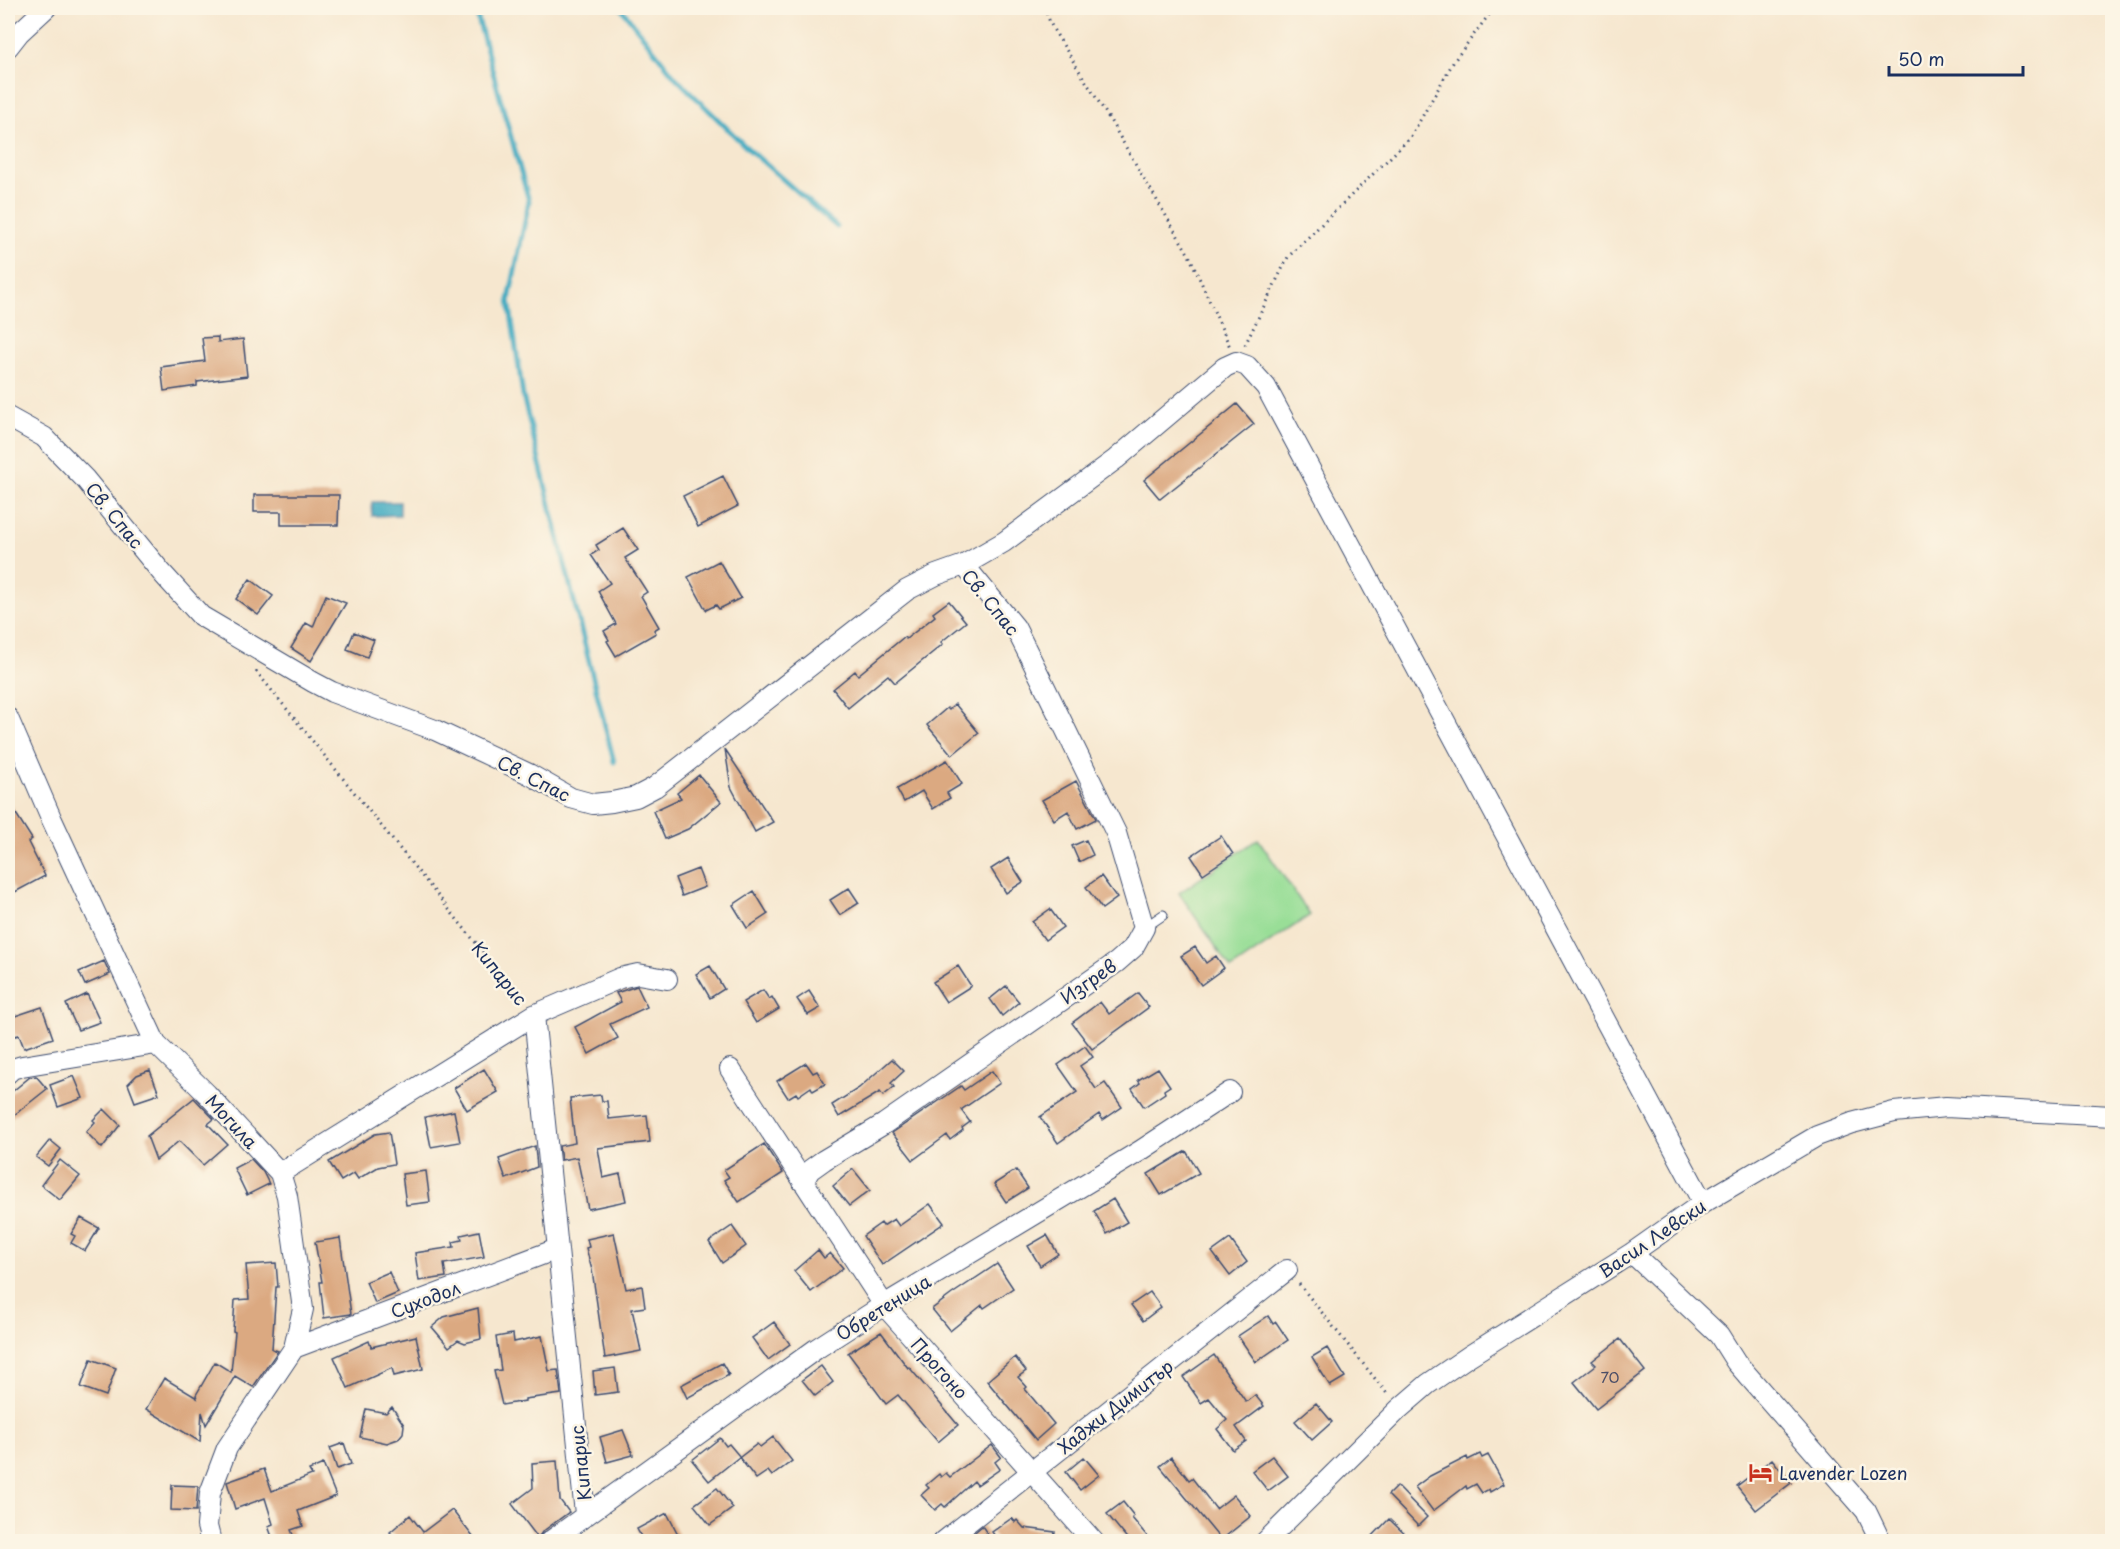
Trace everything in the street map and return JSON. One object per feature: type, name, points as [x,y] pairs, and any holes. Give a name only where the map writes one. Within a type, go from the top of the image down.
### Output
[{"type":"street","points":[[8,47],[19,33],[46,8]]},
{"type":"street","points":[[964,565],[1004,542],[1116,459],[1218,373],[1236,362],[1247,366],[1266,387],[1703,1203]]},
{"type":"street","name":"Св. Спас","points":[[8,417],[44,437],[85,479],[162,573],[201,616],[332,692],[435,730],[529,774],[571,798],[592,804],[636,797],[655,787],[907,590],[936,575],[964,565],[1015,627],[1041,679],[1116,833],[1144,928]]},
{"type":"street","name":"Могила","points":[[8,718],[52,820],[156,1044],[207,1094],[280,1173],[292,1220],[303,1309],[294,1348],[227,1448],[210,1493],[207,1526],[210,1542]]},
{"type":"street","name":"Изгрев","points":[[803,1182],[810,1170],[824,1160],[884,1124],[1117,962],[1133,948],[1144,928]]},
{"type":"street","points":[[280,1173],[534,1015],[620,978],[638,974],[667,979]]},
{"type":"street","name":"Кипарис","points":[[534,1015],[585,1514]]},
{"type":"street","points":[[8,1073],[22,1066],[156,1044]]},
{"type":"street","name":"Прогоно","points":[[730,1069],[884,1305],[1094,1542]]},
{"type":"street","name":"Обретеница","points":[[549,1542],[816,1349],[884,1305],[1140,1151],[1230,1092]]},
{"type":"street","name":"Васил Левски","points":[[1264,1542],[1399,1409],[1428,1384],[1632,1253],[1703,1203],[1817,1136],[1852,1123],[1894,1112],[1946,1107],[2112,1116]]},
{"type":"street","name":"Суходол","points":[[294,1348],[557,1249]]},
{"type":"street","points":[[1632,1253],[1719,1335],[1736,1362],[1866,1512],[1881,1542]]},
{"type":"street","name":"Хаджи Димитър","points":[[943,1542],[1287,1270]]},
{"type":"lane","points":[[1144,928],[1163,915]]},
{"type":"path","points":[[1044,8],[1053,29],[1107,115],[1189,255],[1236,362]]},
{"type":"path","points":[[1236,362],[1288,257],[1410,138],[1454,61],[1494,8]]},
{"type":"path","name":"Кипарис","points":[[256,671],[534,1015]]},
{"type":"path","points":[[1287,1270],[1399,1409]]},
{"type":"green space","points":[[1258,839],[1310,915],[1231,969],[1179,893]]},
{"type":"water","points":[[372,502],[400,502],[400,515],[372,516]]},
{"type":"building","points":[[218,337],[218,342],[243,339],[247,376],[197,382],[197,386],[164,391],[161,367],[205,361],[202,338]]},
{"type":"building","points":[[1237,404],[1254,424],[1160,499],[1144,480]]},
{"type":"building","points":[[723,476],[738,506],[698,527],[683,496]]},
{"type":"building","points":[[254,495],[339,495],[338,525],[281,525],[281,512],[254,512]]},
{"type":"building","points":[[623,528],[638,550],[625,558],[647,592],[641,596],[659,627],[654,630],[656,633],[616,656],[604,631],[616,624],[598,591],[610,583],[591,555],[599,550],[596,545]]},
{"type":"building","points":[[719,561],[741,598],[719,609],[716,605],[706,610],[688,577]]},
{"type":"building","points":[[250,579],[273,596],[258,615],[236,599]]},
{"type":"building","points":[[326,595],[346,603],[311,661],[291,648],[306,623],[313,627]]},
{"type":"building","points":[[949,601],[966,622],[895,683],[888,675],[848,708],[833,689],[855,671],[858,675],[904,637],[906,639],[935,616],[933,613]]},
{"type":"building","points":[[354,632],[374,640],[367,657],[347,649]]},
{"type":"building","points":[[955,704],[979,733],[952,755],[927,725]]},
{"type":"building","points":[[725,749],[773,822],[755,832],[731,787]]},
{"type":"building","points":[[947,760],[962,784],[947,793],[950,798],[933,809],[922,791],[904,802],[897,789]]},
{"type":"building","points":[[699,775],[721,802],[688,829],[665,839],[653,811],[681,798],[677,793]]},
{"type":"building","points":[[1076,781],[1096,819],[1077,829],[1068,811],[1054,820],[1042,800]]},
{"type":"building","points":[[8,801],[32,839],[28,842],[45,876],[15,892],[8,878]]},
{"type":"building","points":[[1221,836],[1233,854],[1203,874],[1191,856]]},
{"type":"building","points":[[1086,840],[1093,855],[1079,862],[1072,846]]},
{"type":"building","points":[[1008,858],[1023,882],[1006,893],[991,869]]},
{"type":"building","points":[[698,869],[705,887],[682,896],[675,878]]},
{"type":"building","points":[[1101,876],[1117,898],[1102,909],[1086,887]]},
{"type":"building","points":[[849,888],[859,903],[840,915],[830,900]]},
{"type":"building","points":[[754,891],[768,914],[747,928],[733,905]]},
{"type":"building","points":[[1050,909],[1063,927],[1045,940],[1032,922]]},
{"type":"building","points":[[1195,947],[1206,963],[1216,956],[1224,968],[1201,985],[1181,956]]},
{"type":"building","points":[[104,961],[110,974],[85,985],[79,972]]},
{"type":"building","points":[[710,966],[724,989],[710,998],[696,974]]},
{"type":"building","points":[[958,966],[971,986],[946,1002],[933,982]]},
{"type":"building","points":[[637,986],[647,1007],[610,1024],[618,1038],[589,1054],[575,1027],[621,1002],[616,993]]},
{"type":"building","points":[[1006,986],[1019,1002],[1002,1016],[990,999]]},
{"type":"building","points":[[763,990],[769,999],[772,997],[779,1009],[756,1023],[743,1002]]},
{"type":"building","points":[[809,991],[820,1008],[808,1015],[797,999]]},
{"type":"building","points":[[1138,993],[1149,1007],[1092,1049],[1072,1023],[1100,1002],[1109,1014]]},
{"type":"building","points":[[87,994],[100,1022],[78,1030],[66,1004]]},
{"type":"building","points":[[42,1007],[53,1038],[24,1048],[19,1035],[15,1036],[9,1018]]},
{"type":"building","points":[[1085,1046],[1093,1057],[1080,1066],[1096,1089],[1105,1083],[1122,1107],[1103,1120],[1099,1114],[1058,1143],[1040,1117],[1077,1092],[1058,1065]]},
{"type":"building","points":[[892,1059],[904,1071],[891,1083],[894,1087],[883,1096],[880,1092],[839,1117],[832,1105],[859,1088]]},
{"type":"building","points":[[806,1063],[813,1073],[817,1071],[825,1084],[813,1091],[811,1087],[798,1096],[796,1093],[788,1098],[777,1081]]},
{"type":"building","points":[[1158,1068],[1170,1086],[1164,1090],[1165,1093],[1144,1107],[1132,1089],[1140,1083],[1138,1080]]},
{"type":"building","points":[[484,1069],[498,1092],[467,1110],[454,1088]]},
{"type":"building","points":[[150,1070],[159,1094],[135,1102],[128,1084],[137,1075]]},
{"type":"building","points":[[992,1071],[1000,1083],[961,1110],[970,1122],[962,1128],[963,1130],[950,1140],[947,1135],[913,1160],[892,1133],[961,1086],[964,1090]]},
{"type":"building","points":[[36,1076],[47,1089],[8,1120],[8,1095],[30,1077]]},
{"type":"building","points":[[74,1076],[83,1098],[58,1107],[50,1085]]},
{"type":"building","points":[[601,1095],[602,1101],[607,1101],[609,1119],[647,1115],[650,1142],[598,1148],[603,1178],[620,1174],[626,1201],[588,1209],[577,1157],[561,1160],[559,1146],[575,1143],[570,1098]]},
{"type":"building","points":[[194,1098],[214,1119],[208,1124],[227,1144],[203,1165],[179,1141],[156,1160],[147,1136]]},
{"type":"building","points":[[104,1109],[120,1125],[102,1148],[86,1132],[95,1122],[93,1120]]},
{"type":"building","points":[[454,1111],[460,1142],[431,1147],[425,1117]]},
{"type":"building","points":[[389,1132],[394,1164],[378,1167],[358,1179],[354,1173],[341,1181],[329,1162],[375,1134]]},
{"type":"building","points":[[50,1140],[61,1149],[48,1166],[36,1157]]},
{"type":"building","points":[[764,1144],[783,1173],[739,1202],[724,1180],[729,1177],[724,1170]]},
{"type":"building","points":[[535,1146],[537,1167],[506,1179],[499,1159]]},
{"type":"building","points":[[1186,1151],[1199,1173],[1161,1195],[1148,1174]]},
{"type":"building","points":[[251,1159],[263,1172],[269,1184],[247,1195],[234,1168]]},
{"type":"building","points":[[60,1160],[80,1176],[60,1200],[41,1185]]},
{"type":"building","points":[[853,1169],[870,1190],[849,1206],[833,1186]]},
{"type":"building","points":[[1016,1170],[1028,1188],[1006,1202],[994,1184]]},
{"type":"building","points":[[426,1171],[430,1202],[406,1205],[402,1174]]},
{"type":"building","points":[[1113,1199],[1127,1222],[1107,1234],[1094,1211]]},
{"type":"building","points":[[930,1204],[944,1223],[882,1265],[863,1236],[881,1223],[883,1226],[894,1219],[899,1226]]},
{"type":"building","points":[[81,1218],[99,1228],[85,1251],[71,1243],[75,1236],[71,1234]]},
{"type":"building","points":[[732,1226],[746,1246],[722,1263],[709,1242]]},
{"type":"building","points":[[479,1231],[484,1257],[444,1264],[446,1277],[419,1281],[415,1253],[454,1247],[453,1242],[462,1240],[461,1235]]},
{"type":"building","points":[[614,1233],[626,1289],[642,1286],[645,1307],[632,1309],[641,1351],[605,1358],[592,1270],[586,1248],[589,1247],[587,1239]]},
{"type":"building","points":[[1047,1235],[1058,1254],[1040,1266],[1028,1246]]},
{"type":"building","points":[[340,1238],[351,1314],[324,1318],[320,1282],[322,1282],[315,1242]]},
{"type":"building","points":[[1230,1239],[1247,1262],[1230,1276],[1212,1252]]},
{"type":"building","points":[[818,1250],[824,1258],[830,1253],[843,1268],[811,1292],[794,1271]]},
{"type":"building","points":[[276,1263],[278,1287],[276,1287],[272,1349],[278,1351],[253,1387],[235,1376],[206,1425],[202,1412],[200,1442],[146,1409],[164,1378],[197,1398],[196,1395],[215,1362],[231,1372],[235,1300],[249,1299],[246,1265]]},
{"type":"building","points":[[997,1264],[1013,1288],[984,1308],[982,1305],[950,1331],[932,1309]]},
{"type":"building","points":[[389,1272],[398,1293],[375,1303],[366,1282]]},
{"type":"building","points":[[1150,1292],[1161,1307],[1143,1321],[1131,1305]]},
{"type":"building","points":[[478,1308],[481,1339],[465,1343],[458,1340],[449,1347],[432,1327],[444,1317]]},
{"type":"building","points":[[1268,1316],[1273,1324],[1276,1322],[1288,1340],[1256,1362],[1238,1336]]},
{"type":"building","points":[[774,1322],[790,1344],[768,1360],[752,1338]]},
{"type":"building","points":[[881,1332],[908,1368],[958,1425],[938,1442],[898,1395],[886,1404],[848,1353]]},
{"type":"building","points":[[513,1334],[514,1342],[542,1336],[549,1371],[558,1370],[561,1394],[502,1405],[494,1371],[501,1370],[496,1337]]},
{"type":"building","points":[[416,1336],[423,1369],[394,1376],[392,1368],[348,1388],[334,1357],[369,1341],[371,1347]]},
{"type":"building","points":[[1620,1339],[1645,1371],[1596,1409],[1574,1382],[1596,1365],[1592,1361]]},
{"type":"building","points":[[1327,1348],[1345,1377],[1330,1386],[1312,1357]]},
{"type":"building","points":[[1214,1355],[1246,1402],[1255,1395],[1264,1406],[1236,1427],[1246,1441],[1233,1450],[1217,1429],[1227,1420],[1209,1398],[1201,1403],[1183,1377]]},
{"type":"building","points":[[1015,1357],[1026,1371],[1018,1377],[1054,1424],[1036,1440],[987,1381]]},
{"type":"building","points":[[91,1359],[116,1368],[106,1396],[81,1387]]},
{"type":"building","points":[[722,1363],[729,1375],[687,1398],[681,1385]]},
{"type":"building","points":[[821,1366],[833,1382],[815,1396],[802,1380]]},
{"type":"building","points":[[615,1368],[618,1392],[595,1395],[593,1371]]},
{"type":"building","points":[[1316,1403],[1332,1422],[1312,1440],[1295,1421]]},
{"type":"building","points":[[392,1407],[404,1425],[403,1433],[398,1439],[387,1443],[360,1437],[366,1409],[386,1413]]},
{"type":"building","points":[[623,1430],[633,1455],[607,1462],[600,1437]]},
{"type":"building","points":[[773,1437],[792,1461],[772,1476],[768,1471],[756,1479],[739,1457],[709,1481],[692,1460],[720,1438],[726,1446],[729,1444],[740,1457],[757,1444],[760,1447]]},
{"type":"building","points":[[344,1443],[351,1464],[337,1469],[330,1448]]},
{"type":"building","points":[[992,1445],[1001,1457],[995,1462],[1000,1469],[977,1485],[974,1481],[945,1507],[942,1504],[935,1510],[921,1495],[929,1488],[926,1485],[939,1474],[941,1477],[946,1473],[950,1477]]},
{"type":"building","points":[[1480,1454],[1482,1458],[1488,1455],[1504,1484],[1490,1492],[1489,1489],[1482,1493],[1476,1484],[1467,1489],[1466,1486],[1433,1511],[1415,1487],[1430,1476],[1467,1457],[1468,1460]]},
{"type":"building","points":[[1272,1456],[1288,1476],[1268,1491],[1252,1471]]},
{"type":"building","points":[[1084,1457],[1099,1475],[1080,1490],[1066,1472]]},
{"type":"building","points":[[1171,1457],[1189,1480],[1192,1478],[1216,1509],[1234,1495],[1251,1516],[1221,1540],[1160,1466]]},
{"type":"building","points":[[1772,1459],[1791,1483],[1756,1510],[1737,1486]]},
{"type":"building","points":[[557,1461],[560,1500],[569,1512],[542,1532],[538,1538],[512,1504],[533,1488],[532,1463]]},
{"type":"building","points":[[323,1464],[336,1496],[298,1511],[303,1526],[291,1530],[296,1542],[274,1542],[268,1526],[273,1524],[265,1498],[235,1509],[227,1482],[264,1469],[272,1491],[312,1475],[309,1470]]},
{"type":"building","points":[[172,1485],[198,1486],[196,1511],[171,1510]]},
{"type":"building","points":[[1397,1486],[1427,1517],[1418,1526],[1388,1495]]},
{"type":"building","points":[[717,1488],[733,1508],[710,1525],[694,1505]]},
{"type":"building","points":[[1123,1502],[1134,1516],[1132,1518],[1152,1542],[1130,1542],[1107,1514]]},
{"type":"building","points":[[452,1510],[477,1542],[398,1542],[390,1532],[410,1515],[423,1532]]},
{"type":"building","points":[[667,1513],[682,1542],[644,1542],[637,1529]]},
{"type":"building","points":[[1012,1518],[1024,1528],[1055,1532],[1054,1542],[999,1542],[992,1532]]},
{"type":"building","points":[[1389,1519],[1413,1542],[1367,1542]]},
{"type":"building","points":[[982,1526],[989,1536],[982,1542],[963,1542]]},
{"type":"waterway","points":[[475,8],[529,201],[509,300],[523,396],[614,762]]},
{"type":"waterway","points":[[621,8],[675,77],[745,146],[837,227]]},
{"type":"place","name":"Lavender Lozen","points":[[1761,1472]]}]
